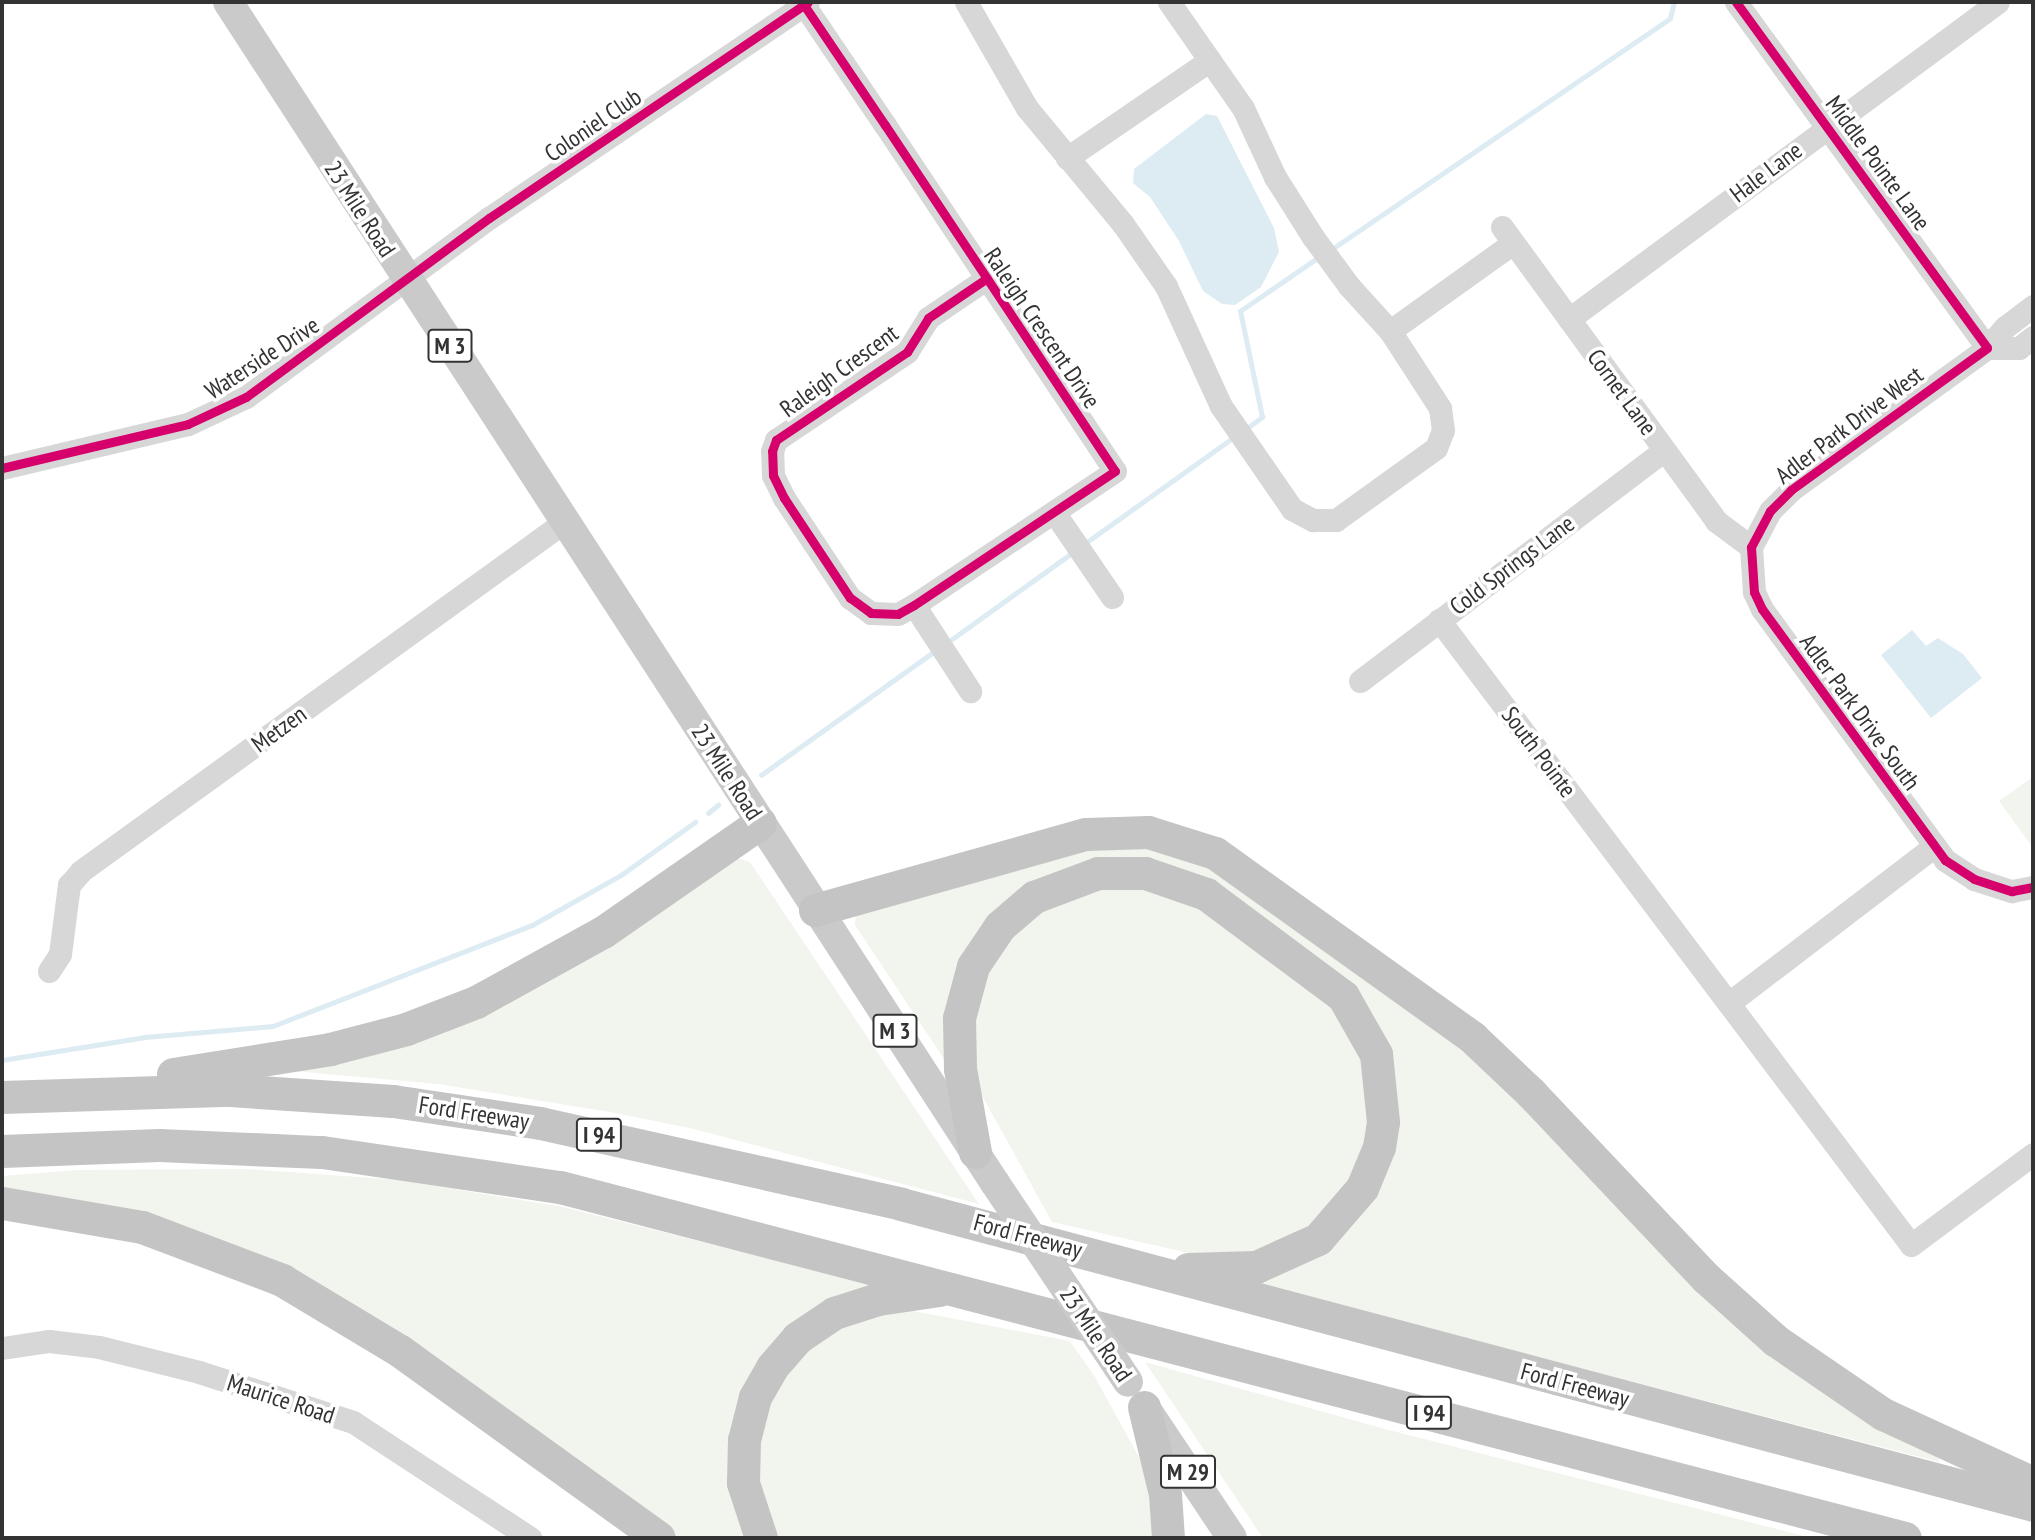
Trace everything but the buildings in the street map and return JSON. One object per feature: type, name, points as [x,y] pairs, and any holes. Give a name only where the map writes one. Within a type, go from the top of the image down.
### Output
[{"type":"highway","points":[[17,1096],[330,1049],[441,1016],[522,979],[581,945],[760,823]]},
{"type":"highway","points":[[815,911],[1086,834],[1148,832],[1215,853],[1473,1038],[1531,1093],[1706,1278],[1775,1340],[1883,1414],[1967,1456],[2033,1483]]},
{"type":"highway","points":[[975,1152],[960,1069],[959,1018],[974,966],[1000,926],[1034,897],[1097,873],[1145,873],[1206,894],[1343,996],[1376,1054],[1383,1122],[1379,1147],[1362,1188],[1336,1222],[1307,1245],[1256,1267],[1153,1269]]},
{"type":"highway","name":"Ford Freeway","points":[[17,1096],[230,1090],[462,1110],[624,1140],[901,1203],[1153,1269],[1249,1299],[2033,1505]]},
{"type":"highway","name":"I 94","points":[[2,1151],[232,1147],[449,1168],[642,1205],[1905,1538]]},
{"type":"highway","points":[[2,1203],[142,1227],[282,1280],[400,1351],[659,1538]]},
{"type":"highway","points":[[761,1538],[743,1483],[744,1440],[755,1397],[772,1367],[797,1338],[834,1313],[878,1299],[953,1288]]},
{"type":"highway","points":[[1136,1395],[1165,1493],[1168,1538]]},
{"type":"main road","name":"23 Mile Road","points":[[228,2],[815,911],[1232,1538]]},
{"type":"street","points":[[965,2],[1020,97],[1123,224],[1166,286],[1221,407],[1292,509],[1313,520],[1336,520],[1436,448],[1443,430],[1440,408],[1390,331],[1349,286],[1313,237],[1275,177],[1242,108],[1169,2]]},
{"type":"street","name":"Middle Pointe Lane","points":[[1736,2],[1828,125],[1987,348]]},
{"type":"street","name":"Hale Lane","points":[[1569,319],[1828,125],[1998,2]]},
{"type":"street","name":"Coloniel Club","points":[[406,281],[489,218],[806,3]]},
{"type":"street","name":"Raleigh Crescent Drive","points":[[806,3],[1115,471],[914,605]]},
{"type":"street","points":[[1067,158],[1209,60]]},
{"type":"street","name":"Cornet Lane","points":[[1390,331],[1507,235],[1716,521],[1751,547]]},
{"type":"street","name":"Raleigh Crescent","points":[[914,605],[898,614],[881,615],[850,598],[777,486],[772,451],[776,440],[906,352],[928,318],[987,278]]},
{"type":"street","name":"Waterside Drive","points":[[2,468],[209,416],[271,381],[406,281]]},
{"type":"street","name":"Adler Park Drive West","points":[[1751,547],[1770,511],[1791,490],[1987,348],[2005,327],[2033,306]]},
{"type":"street","points":[[1987,348],[2019,348],[2033,337]]},
{"type":"street","name":"Cold Springs Lane","points":[[1360,681],[1664,450]]},
{"type":"street","points":[[1054,512],[1112,597]]},
{"type":"street","name":"Metzen","points":[[49,971],[61,954],[69,885],[81,871],[564,522]]},
{"type":"street","name":"Adler Park Drive South","points":[[1751,547],[1754,592],[1762,610],[1945,860],[1975,879],[2012,891],[2033,887]]},
{"type":"street","points":[[914,605],[970,691]]},
{"type":"street","name":"South Pointe","points":[[1439,620],[1911,1245],[2033,1154]]},
{"type":"street","points":[[1729,1003],[1934,846]]},
{"type":"street","name":"Maurice Road","points":[[2,1348],[49,1341],[99,1347],[199,1372],[353,1422],[530,1538]]},
{"type":"shaded area","points":[[1206,114],[1217,116],[1274,228],[1279,252],[1261,287],[1235,305],[1222,304],[1203,291],[1179,241],[1150,197],[1133,183],[1134,169]]},
{"type":"shaded area","points":[[1912,630],[1926,646],[1938,638],[1963,654],[1982,678],[1931,718],[1881,655]]},
{"type":"shaded area","points":[[2033,777],[2033,848],[1999,801]]},
{"type":"shaded area","points":[[1113,840],[1195,854],[1437,1021],[1690,1276],[1940,1456],[1939,1462],[1252,1282],[1332,1243],[1389,1059],[1192,875],[1021,893],[944,1059],[855,925],[856,913]]},
{"type":"shaded area","points":[[733,857],[750,862],[979,1204],[694,1129],[610,1112],[438,1084],[283,1070],[328,1058]]},
{"type":"shaded area","points":[[1129,884],[1193,901],[1317,988],[1350,1025],[1371,1089],[1364,1155],[1330,1210],[1275,1249],[1211,1258],[1052,1222],[980,1092],[972,1064],[974,998],[1004,940],[1063,896]]},
{"type":"shaded area","points":[[246,1169],[400,1180],[563,1207],[886,1288],[761,1371],[752,1538],[677,1538],[359,1311],[2,1194],[2,1176],[79,1170]]},
{"type":"shaded area","points":[[908,1310],[1070,1341],[1095,1377],[1141,1461],[1150,1484],[1156,1538],[774,1538],[754,1487],[762,1410],[788,1364],[850,1319]]},
{"type":"shaded area","points":[[1145,1362],[1385,1429],[1812,1538],[1263,1538]]},
{"type":"waterway","points":[[1332,249],[1670,18],[1674,2]]},
{"type":"waterway","points":[[1247,428],[1262,417],[1240,311],[1319,257]]},
{"type":"waterway","points":[[1084,544],[1234,437]]},
{"type":"waterway","points":[[948,642],[1072,553]]},
{"type":"waterway","points":[[761,775],[935,651]]},
{"type":"waterway","points":[[708,813],[718,805]]},
{"type":"waterway","points":[[2,1060],[145,1037],[273,1026],[534,924],[621,875],[695,822]]},
{"type":"cycle path","points":[[2,468],[188,424],[246,397],[489,218],[808,2]]},
{"type":"cycle path","points":[[1736,2],[1987,348],[1791,490],[1770,511],[1751,547],[1754,592],[1762,609],[1945,860],[1974,879],[2012,891],[2033,887]]},
{"type":"cycle path","points":[[804,5],[885,125],[1115,471],[914,605],[898,614],[871,613],[850,598],[784,498],[773,475],[772,451],[776,440],[907,352],[928,318],[987,278]]}]
